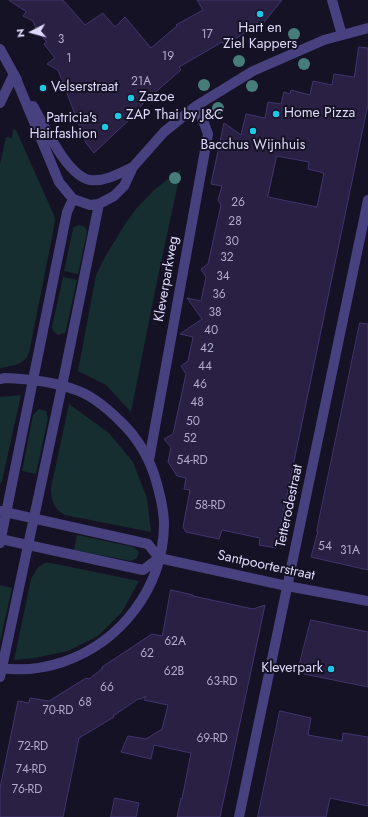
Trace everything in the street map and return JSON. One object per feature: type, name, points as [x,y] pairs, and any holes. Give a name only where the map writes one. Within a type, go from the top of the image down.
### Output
[{"type":"street","points":[[332,0],[342,35]]},
{"type":"street","points":[[14,74],[59,182],[73,199],[90,205],[99,204],[114,196],[124,186],[134,167],[164,132],[196,106],[253,71],[324,40],[368,28]]},
{"type":"street","points":[[0,49],[68,165],[82,177],[91,180],[107,178],[134,167]]},
{"type":"street","points":[[0,103],[14,74]]},
{"type":"street","name":"Kleverparkweg","points":[[149,460],[208,134],[196,106]]},
{"type":"street","points":[[3,512],[148,544],[159,558],[143,570],[28,545],[0,541],[3,512],[34,380],[67,212],[73,199]]},
{"type":"street","name":"Tetterodestraat","points":[[239,817],[368,200]]},
{"type":"street","name":"Kleverparkweg","points":[[0,379],[34,380],[62,386],[74,389],[105,406],[130,430],[149,460],[160,491],[164,524],[159,558],[148,589],[130,616],[107,639],[79,656],[48,667],[1,671],[62,386],[99,204]]},
{"type":"street","name":"Santpoorterstraat","points":[[159,558],[288,586],[368,601]]},
{"type":"green space","points":[[13,130],[16,130],[55,219],[29,353],[21,362],[13,366],[0,368],[0,164],[6,137],[12,138]]},
{"type":"green space","points":[[181,169],[131,412],[106,385],[78,371],[96,275],[125,224],[136,209],[154,190]]},
{"type":"green space","points":[[79,225],[85,227],[87,232],[78,274],[64,271],[73,229]]},
{"type":"green space","points":[[63,277],[77,280],[65,333],[58,335],[53,331],[52,327]]},
{"type":"green space","points":[[21,395],[2,481],[0,484],[0,397]]},
{"type":"green space","points":[[69,404],[109,433],[133,462],[147,498],[151,532],[65,515],[55,507],[52,500],[51,488]]},
{"type":"green space","points":[[39,409],[46,411],[48,418],[36,474],[22,471],[33,415]]},
{"type":"green space","points":[[77,535],[134,547],[139,552],[137,558],[131,561],[74,550]]},
{"type":"green space","points":[[45,563],[139,581],[122,612],[98,636],[68,651],[35,658],[14,660],[31,579],[38,567]]},
{"type":"green space","points":[[0,585],[12,588],[0,642]]},
{"type":"building","points":[[9,0],[63,0],[85,25],[103,13],[115,27],[125,17],[151,48],[177,26],[176,25],[203,10],[197,0],[282,0],[261,26],[259,25],[224,45],[222,42],[179,67],[181,70],[145,101],[132,117],[94,153],[86,143],[58,70],[47,64],[55,58],[44,44],[47,42],[37,31],[33,21],[23,16],[26,12]]},
{"type":"building","points":[[359,47],[368,48],[368,104],[276,548],[259,545],[260,538],[222,530],[219,539],[186,532],[183,527],[190,490],[184,489],[186,478],[177,476],[168,462],[171,447],[164,439],[173,434],[186,374],[181,366],[188,361],[193,337],[180,334],[202,319],[187,298],[201,301],[206,277],[201,269],[208,264],[221,205],[218,200],[222,186],[211,184],[224,123],[241,135],[246,114],[265,118],[268,102],[281,104],[284,92],[290,94],[291,90],[310,95],[313,81],[332,85],[334,74],[354,77]],"holes":[[[277,156],[309,162],[308,169],[324,173],[317,207],[268,197]]]},
{"type":"building","points":[[360,323],[368,324],[368,570],[311,557],[318,531]]},
{"type":"building","points":[[171,590],[253,609],[265,605],[220,817],[177,817],[191,753],[154,745],[151,759],[121,752],[128,736],[146,739],[162,729],[168,705],[144,700],[146,696],[138,699],[113,716],[114,717],[79,738],[63,817],[0,817],[0,788],[18,701],[29,703],[30,698],[49,701],[86,678],[89,679],[102,669],[102,667],[152,634],[162,636]]},
{"type":"building","points":[[311,620],[368,632],[368,687],[304,674],[305,668],[299,667]]},
{"type":"building","points":[[280,711],[311,718],[308,735],[342,741],[343,733],[368,737],[368,806],[330,798],[326,817],[258,817]]},
{"type":"building","points":[[115,798],[139,803],[136,817],[111,817]]},
{"type":"place","name":"Hart en Ziel Kappers","points":[[260,14]]},
{"type":"place","name":"Velserstraat","points":[[43,88]]},
{"type":"place","name":"Zazoe","points":[[131,98]]},
{"type":"place","name":"Home Pizza","points":[[276,114]]},
{"type":"place","name":"ZAP Thai by J&C","points":[[118,116]]},
{"type":"place","name":"Patricia's Hairfashion","points":[[105,127]]},
{"type":"place","name":"Bacchus Wijnhuis","points":[[253,131]]},
{"type":"place","name":"Kleverpark","points":[[331,669]]}]
